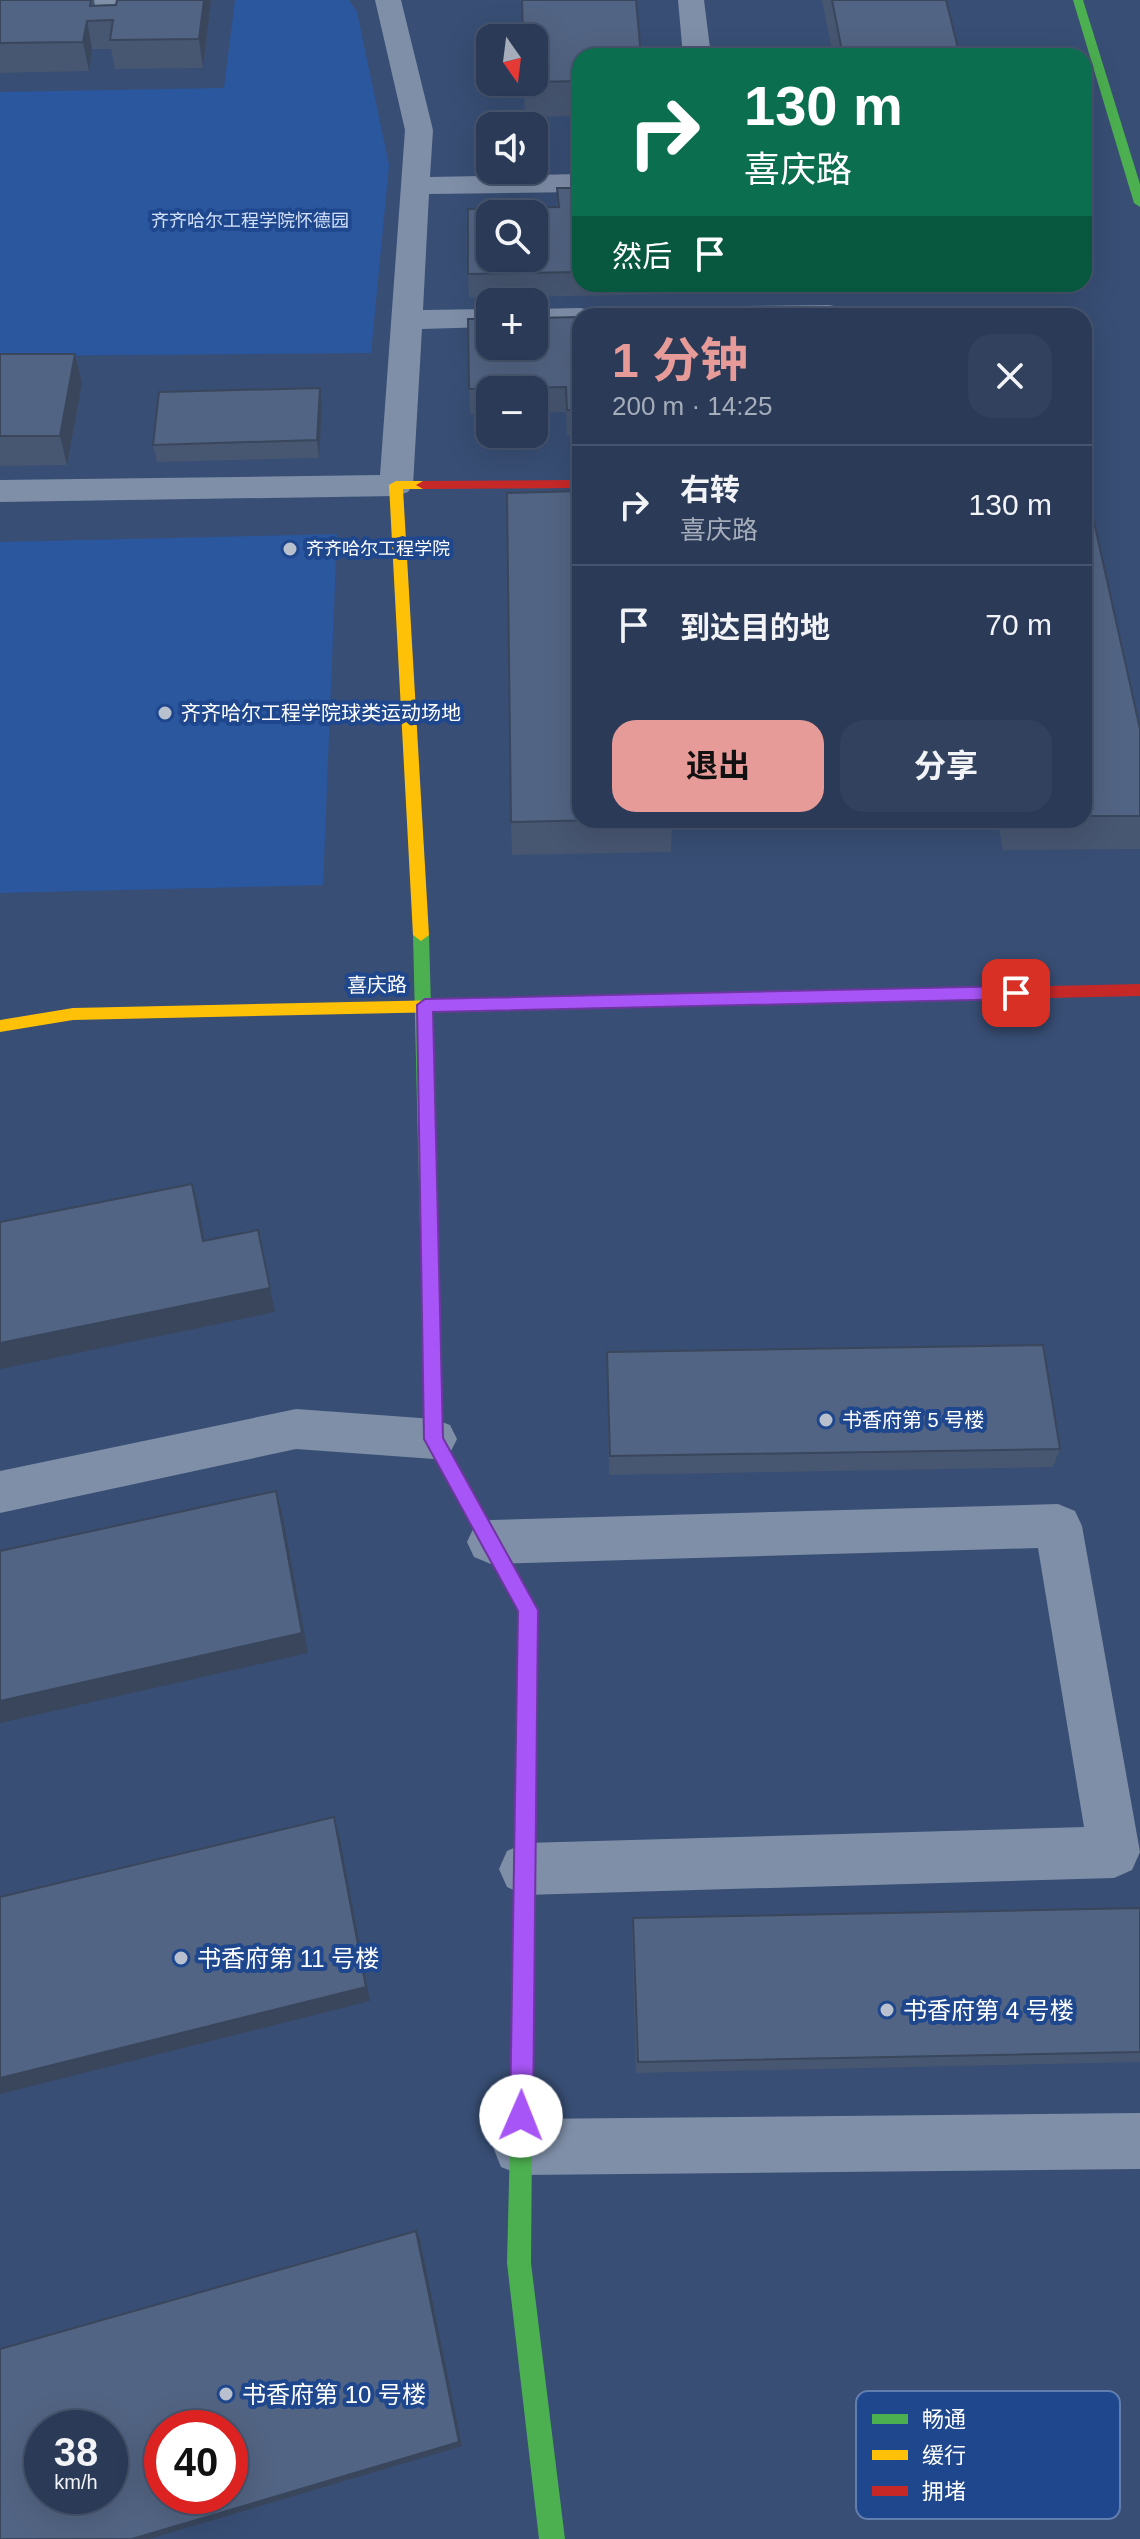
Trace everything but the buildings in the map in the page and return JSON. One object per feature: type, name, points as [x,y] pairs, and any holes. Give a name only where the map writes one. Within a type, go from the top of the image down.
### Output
[{"type":"street","points":[[0,6],[104,4],[105,0]]},
{"type":"street","points":[[388,0],[419,130],[396,485],[425,1005],[434,1439],[528,1610],[519,2263],[552,2539]]},
{"type":"street","points":[[691,0],[696,48]]},
{"type":"street","points":[[1078,0],[1140,203]]},
{"type":"street","points":[[415,186],[572,183]]},
{"type":"street","points":[[548,318],[572,317]]},
{"type":"street","points":[[407,320],[476,318]]},
{"type":"street","points":[[0,491],[572,484]]},
{"type":"street","name":"喜庆路","points":[[0,1026],[73,1014],[1140,990]]},
{"type":"street","points":[[0,1492],[296,1429],[434,1439]]},
{"type":"street","points":[[491,1542],[1058,1526],[1114,1852],[525,1869]]},
{"type":"street","points":[[521,2147],[1140,2141]]},
{"type":"green space","name":"齐齐哈尔工程学院怀德园","points":[[235,0],[349,0],[357,12],[389,165],[371,353],[0,356],[0,92],[224,88]]},
{"type":"green space","name":"齐齐哈尔工程学院球类运动场地","points":[[337,534],[323,885],[0,893],[0,542]]},
{"type":"traffic: fast","points":[[1078,0],[1140,203]]},
{"type":"traffic: fast","points":[[421,935],[434,1439],[459,1484]]},
{"type":"traffic: fast","points":[[444,1006],[778,998]]},
{"type":"traffic: fast","points":[[521,2143],[519,2263],[552,2539]]},
{"type":"traffic: slow","points":[[421,935],[396,485],[423,485]]},
{"type":"traffic: slow","points":[[0,1026],[73,1014],[444,1006]]},
{"type":"traffic: jam","points":[[423,485],[572,484]]},
{"type":"traffic: jam","points":[[778,998],[1140,990]]},
{"type":"traffic: jam","points":[[459,1484],[528,1610],[521,2143]]},
{"type":"place","name":"齐齐哈尔工程学院","points":[[290,549]]},
{"type":"place","name":"齐齐哈尔工程学院球类运动场地","points":[[165,713]]},
{"type":"place","name":"书香府第 5 号楼","points":[[826,1420]]},
{"type":"place","name":"书香府第 11 号楼","points":[[181,1958]]},
{"type":"place","name":"书香府第 4 号楼","points":[[887,2010]]},
{"type":"place","name":"书香府第 10 号楼","points":[[226,2394]]},
{"type":"route","points":[[521,2116],[528,1610],[434,1439],[425,1005],[1016,993]]}]
